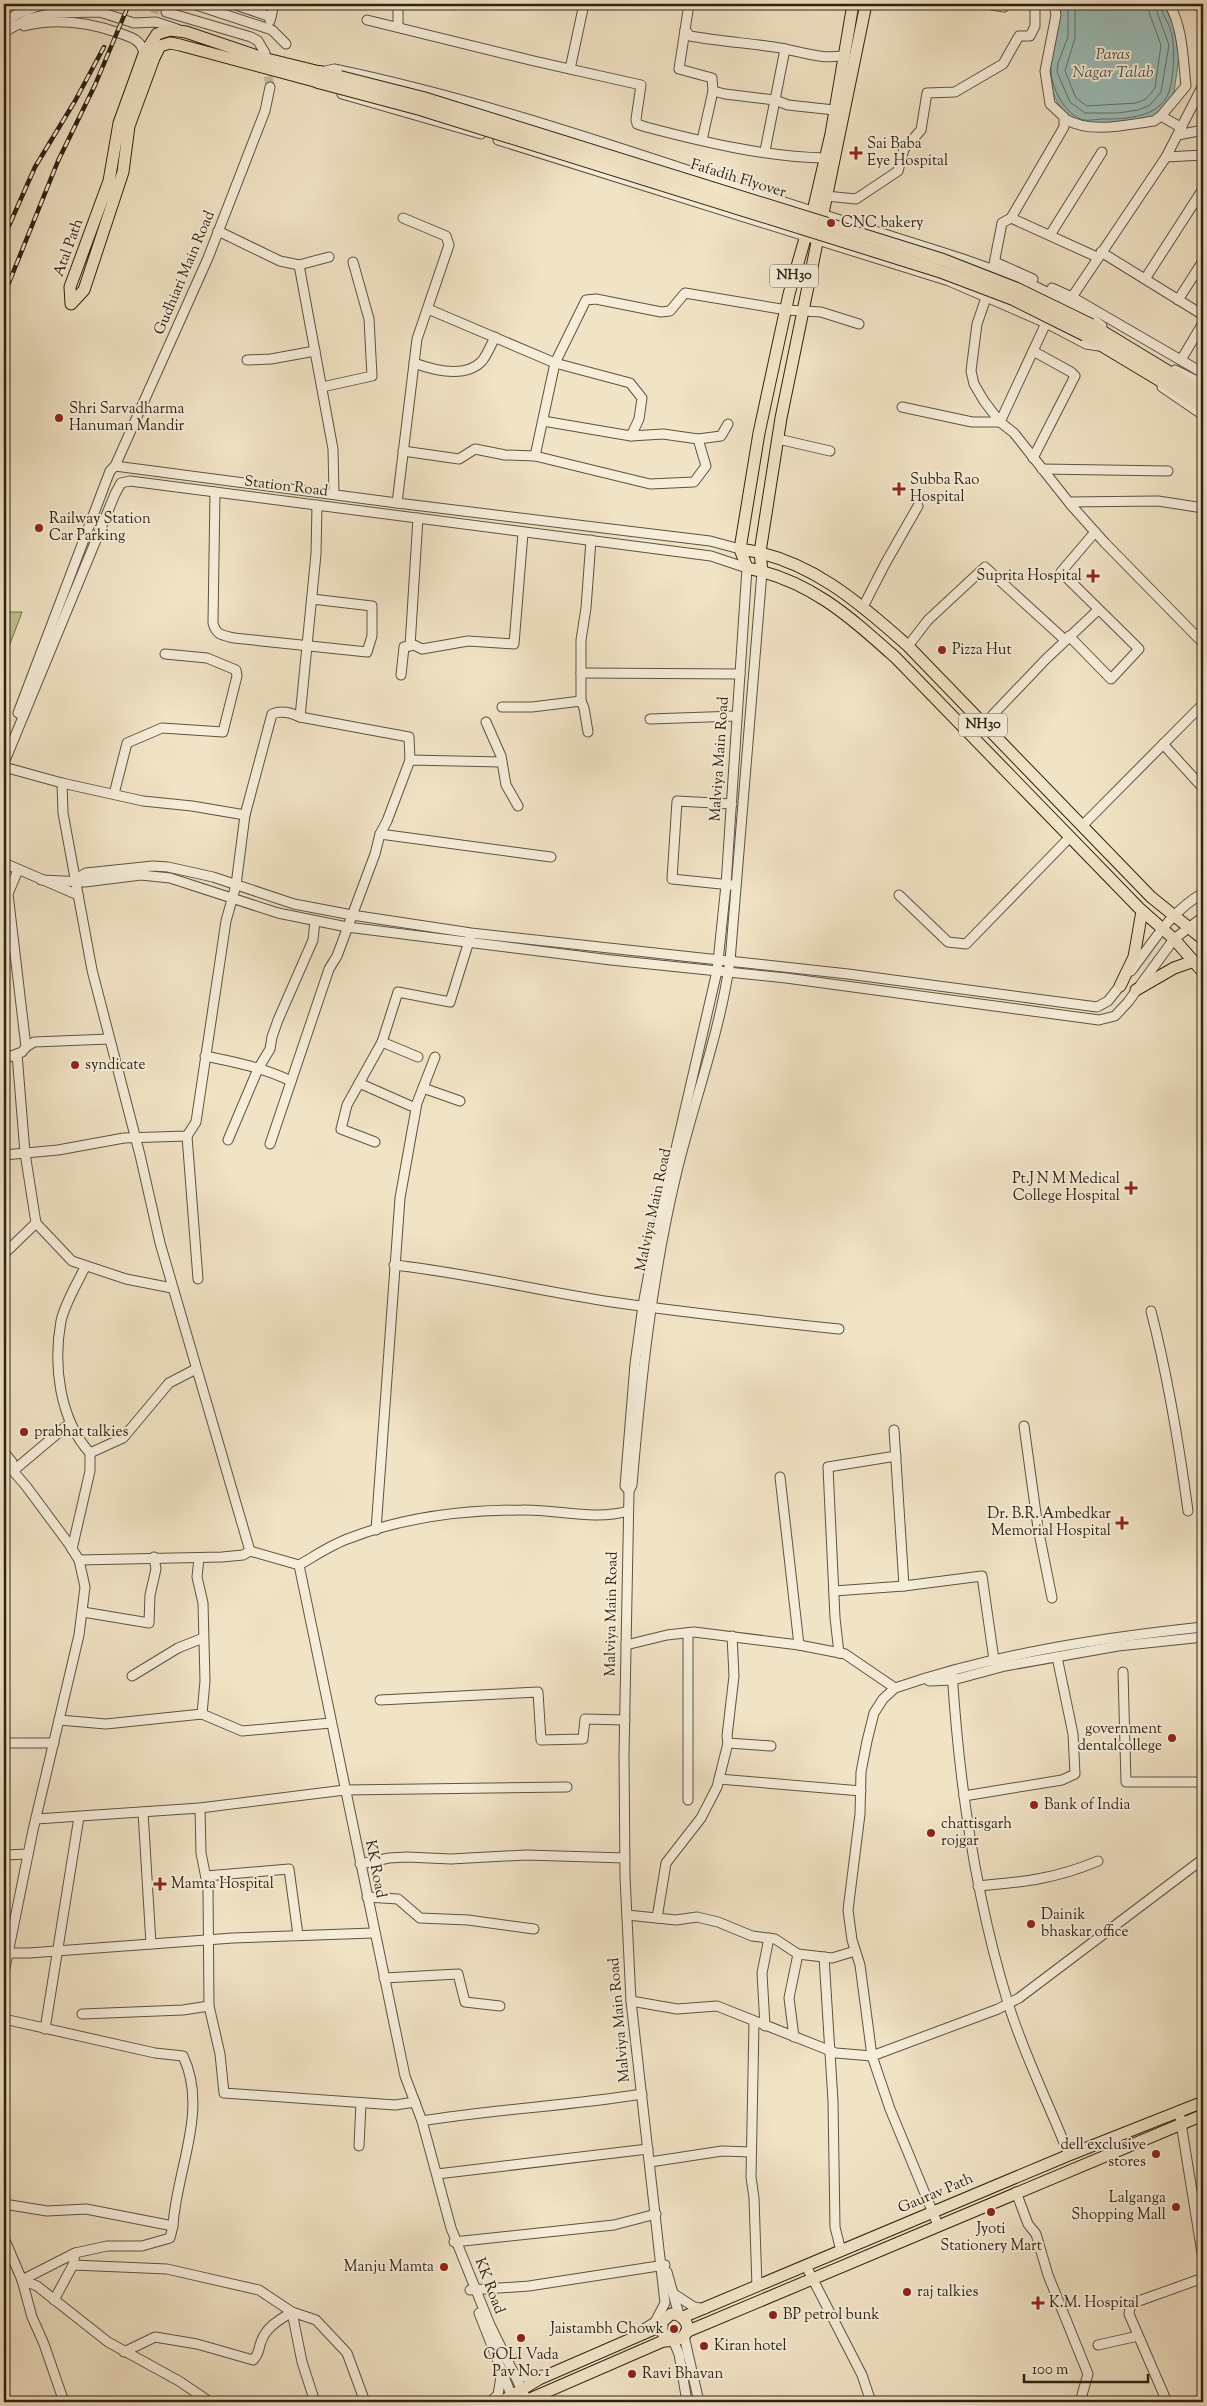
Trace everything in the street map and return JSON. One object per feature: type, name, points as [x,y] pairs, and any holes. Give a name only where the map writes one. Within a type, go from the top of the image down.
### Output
[{"type":"highway","name":"Fafadih Flyover","points":[[319,77],[423,98],[943,260],[1017,289],[1137,357]]},
{"type":"highway","name":"Fafadih Flyover","points":[[1088,330],[1104,346],[1137,357]]},
{"type":"highway","points":[[1137,357],[1174,382],[1203,406]]},
{"type":"highway","points":[[1174,382],[1203,393]]},
{"type":"main road","name":"NH30","points":[[760,552],[778,439],[802,311],[811,239],[853,4]]},
{"type":"main road","name":"NH30","points":[[817,213],[826,196],[866,4]]},
{"type":"main road","name":"Atal Path","points":[[162,31],[186,32],[319,77],[170,43],[160,46],[129,126],[123,172],[84,290],[71,304],[70,287],[109,181],[118,123],[144,54],[153,38],[162,31]]},
{"type":"main road","name":"NH30","points":[[811,239],[789,294],[760,433],[740,549],[760,552],[811,571],[827,580],[863,607],[908,646],[1151,896],[1203,939]]},
{"type":"main road","name":"Malviya Main Road","points":[[740,549],[747,568]]},
{"type":"main road","points":[[760,552],[762,572]]},
{"type":"main road","name":"NH30","points":[[747,568],[787,580],[818,594],[869,634],[896,658],[1142,911],[1162,931],[1174,939],[1203,972]]},
{"type":"main road","points":[[1120,986],[1134,956],[1142,911]]},
{"type":"main road","points":[[1136,990],[1157,977],[1194,961]]},
{"type":"main road","name":"Gaurav Path","points":[[681,2316],[705,2309],[1069,2155],[1203,2102]]},
{"type":"main road","points":[[525,2402],[813,2278],[1203,2114]]},
{"type":"main road","points":[[501,2402],[513,2399],[522,2389],[552,2374],[661,2326],[667,2316],[681,2316],[687,2324],[678,2337]]},
{"type":"main road","points":[[661,2326],[663,2334],[678,2337]]},
{"type":"street","points":[[4,23],[17,14],[43,4]]},
{"type":"street","points":[[236,17],[237,4],[271,17]]},
{"type":"street","points":[[268,28],[274,4]]},
{"type":"street","points":[[398,4],[398,26]]},
{"type":"street","points":[[570,69],[584,4]]},
{"type":"street","points":[[689,4],[679,69],[712,78],[712,91],[702,140]]},
{"type":"street","points":[[988,4],[1004,7]]},
{"type":"street","points":[[826,196],[856,198],[898,171],[904,149],[921,130],[927,94],[955,92],[1003,64],[1018,36],[1030,36],[1035,26],[1035,4]]},
{"type":"street","points":[[1054,4],[1056,15],[1045,71],[1050,104],[1065,119],[1077,126],[1093,128],[1154,121],[1161,116],[1186,86],[1175,13],[1169,4]]},
{"type":"street","points":[[199,5],[268,28],[286,44]]},
{"type":"street","points":[[4,12],[17,14]]},
{"type":"street","points":[[4,33],[28,20],[41,16],[100,12],[134,23],[165,24],[186,32]]},
{"type":"street","points":[[166,12],[251,37],[258,41],[265,53]]},
{"type":"street","points":[[366,20],[641,84],[637,124],[702,140],[800,158],[825,158]]},
{"type":"street","points":[[4,33],[46,22],[90,24],[136,40],[143,48],[144,54]]},
{"type":"street","points":[[685,30],[690,36],[834,58],[845,55]]},
{"type":"street","points":[[765,151],[785,49]]},
{"type":"street","points":[[1104,346],[1086,344],[1046,323],[949,281],[476,133],[326,90],[319,77],[334,69],[398,82],[485,106],[817,213],[994,266],[1072,297],[1203,373]]},
{"type":"street","points":[[1072,297],[1166,157],[1203,85]]},
{"type":"street","name":"Gudhiari Main Road","points":[[4,750],[110,471],[115,466],[218,232],[265,111],[270,87]]},
{"type":"street","points":[[712,91],[775,100],[788,105],[834,110]]},
{"type":"street","points":[[1161,116],[1180,132],[1203,130]]},
{"type":"street","points":[[1065,119],[1064,127],[1011,218],[1001,224],[987,297],[977,324],[971,371],[974,384],[1000,422],[1014,433],[1069,502],[1136,577],[1174,611],[1203,643]]},
{"type":"street","points":[[1050,235],[1102,152]]},
{"type":"street","points":[[1166,157],[1203,155]]},
{"type":"street","points":[[1145,279],[1202,194]]},
{"type":"street","points":[[397,504],[417,339],[449,245],[446,236],[403,218]]},
{"type":"street","points":[[1011,218],[1099,255],[1145,279],[1203,315]]},
{"type":"street","points":[[218,232],[267,256],[299,265],[329,257]]},
{"type":"street","points":[[322,387],[372,376],[369,319],[353,262]]},
{"type":"street","points":[[299,265],[333,449],[334,494]]},
{"type":"street","points":[[1178,300],[1202,265]]},
{"type":"street","points":[[994,266],[1043,289],[1089,315],[1137,357],[1173,396],[1203,415]]},
{"type":"street","points":[[535,456],[555,363],[586,300],[596,299],[661,312],[670,311],[685,293],[787,310],[821,312],[858,324]]},
{"type":"street","points":[[428,309],[555,363],[630,383],[642,398],[639,418],[631,436]]},
{"type":"street","points":[[1000,422],[1046,323]]},
{"type":"street","points":[[1181,360],[1203,323]]},
{"type":"street","points":[[414,363],[434,371],[464,371],[481,362],[495,337]]},
{"type":"street","points":[[247,360],[271,359],[314,351]]},
{"type":"street","points":[[1033,351],[1073,372],[1075,376],[1033,458]]},
{"type":"street","points":[[1137,357],[1203,384]]},
{"type":"street","points":[[902,407],[972,422],[1000,422]]},
{"type":"street","points":[[543,421],[631,436],[663,434],[698,440],[721,436],[728,424]]},
{"type":"street","points":[[778,439],[830,451]]},
{"type":"street","points":[[403,451],[459,459],[475,449],[505,455],[535,456],[650,484],[694,482],[706,466],[698,440]]},
{"type":"street","name":"Station Road","points":[[115,466],[397,504],[710,541],[740,549]]},
{"type":"street","points":[[1042,469],[1168,471]]},
{"type":"street","name":"Station Road","points":[[4,765],[114,494],[121,483],[130,481],[711,556],[747,568]]},
{"type":"street","points":[[215,492],[213,623],[218,634],[234,638],[367,652],[372,636],[372,606],[312,599]]},
{"type":"street","points":[[1069,502],[1158,501],[1203,508]]},
{"type":"street","points":[[300,717],[316,554],[317,505]]},
{"type":"street","points":[[863,607],[918,506]]},
{"type":"street","points":[[410,646],[418,518]]},
{"type":"street","points":[[401,675],[404,647],[410,646],[422,649],[468,642],[514,644],[524,532]]},
{"type":"street","points":[[908,646],[928,620],[985,567],[1067,638],[1110,679],[1139,649],[1061,572],[1096,532]]},
{"type":"street","points":[[588,732],[584,708],[581,702],[581,640],[586,608],[591,540]]},
{"type":"street","name":"Malviya Main Road","points":[[663,2266],[631,2001],[625,1858],[629,1490],[625,1486],[642,1369],[647,1306],[717,972],[726,885],[747,568]]},
{"type":"street","name":"Malviya Main Road","points":[[674,1171],[730,962],[762,572]]},
{"type":"street","points":[[984,726],[1067,638],[1098,610]]},
{"type":"street","points":[[114,794],[127,743],[162,728],[223,732],[237,676],[236,670],[206,658],[165,654]]},
{"type":"street","points":[[581,673],[740,674]]},
{"type":"street","points":[[739,699],[751,700]]},
{"type":"street","points":[[502,707],[532,707],[581,702]]},
{"type":"street","points":[[1082,826],[1203,704]]},
{"type":"street","points":[[198,1279],[187,1136],[196,1122],[231,898],[236,885],[245,815],[272,714],[292,713],[300,717],[409,737],[410,760],[388,821],[380,834],[375,854],[338,956],[329,969],[270,1144]]},
{"type":"street","points":[[650,719],[737,716]]},
{"type":"street","points":[[486,722],[502,762],[506,785],[518,806]]},
{"type":"street","points":[[1163,744],[1203,788]]},
{"type":"street","points":[[410,760],[502,762]]},
{"type":"street","points":[[4,765],[62,784],[143,801],[192,806],[245,815]]},
{"type":"street","points":[[734,772],[746,773]]},
{"type":"street","points":[[62,784],[62,808],[92,970],[172,1288],[250,1551]]},
{"type":"street","points":[[732,804],[677,801],[672,879],[736,886]]},
{"type":"street","points":[[380,834],[551,857]]},
{"type":"street","points":[[900,896],[948,942],[966,944],[1070,837]]},
{"type":"street","points":[[4,863],[78,896]]},
{"type":"street","points":[[74,880],[86,873],[153,866],[177,869],[236,885],[294,904],[471,933],[718,962],[848,974],[1097,1007],[1108,1001],[1162,931],[1172,915],[1186,903],[1203,893]]},
{"type":"street","points":[[18,870],[8,894],[26,1046]]},
{"type":"street","points":[[41,880],[85,882],[141,875],[170,878],[278,913],[347,927],[468,943],[911,994],[1099,1020],[1115,1016],[1174,939],[1188,926],[1203,917]]},
{"type":"street","points":[[228,1140],[258,1069],[270,1049],[278,1020],[313,940],[315,921]]},
{"type":"street","points":[[375,1142],[341,1129],[347,1105],[382,1042],[398,992],[450,1002],[471,933]]},
{"type":"street","points":[[4,1059],[17,1054],[34,1042],[109,1039]]},
{"type":"street","points":[[382,1042],[418,1057]]},
{"type":"street","points":[[17,1054],[25,1153],[36,1223],[72,1261],[85,1267],[126,1279],[172,1288]]},
{"type":"street","points":[[205,1056],[258,1069],[291,1081]]},
{"type":"street","points":[[376,1530],[391,1350],[394,1265],[400,1198],[410,1140],[423,1088],[435,1057]]},
{"type":"street","points":[[360,1083],[410,1106]]},
{"type":"street","points":[[423,1088],[460,1101]]},
{"type":"street","points":[[4,1155],[135,1137],[187,1136]]},
{"type":"street","points":[[4,1254],[36,1223]]},
{"type":"street","points":[[394,1265],[450,1271],[525,1287],[666,1310],[839,1329]]},
{"type":"street","points":[[72,1549],[90,1471],[90,1452],[70,1424],[56,1366],[62,1319],[85,1267]]},
{"type":"street","points":[[1150,1311],[1161,1350],[1180,1446],[1188,1511]]},
{"type":"street","points":[[90,1452],[123,1438],[169,1383],[196,1369]]},
{"type":"street","points":[[13,1471],[70,1424]]},
{"type":"street","points":[[1024,1426],[1038,1528],[1052,1598]]},
{"type":"street","points":[[894,1430],[904,1586]]},
{"type":"street","points":[[4,1452],[12,1462],[13,1471]]},
{"type":"street","points":[[839,1653],[828,1467],[896,1456]]},
{"type":"street","points":[[4,1466],[13,1471],[72,1549],[79,1560],[85,1587],[83,1612],[28,1854],[4,1973]]},
{"type":"street","points":[[780,1477],[799,1644]]},
{"type":"street","points":[[79,1560],[154,1557],[199,1558],[243,1555],[250,1551],[299,1565],[348,1538],[399,1522],[498,1511],[523,1510],[611,1516],[628,1511]]},
{"type":"street","points":[[83,1612],[149,1623],[150,1594],[156,1569],[154,1557]]},
{"type":"street","points":[[199,1558],[197,1577],[202,1604],[205,1681],[202,1714]]},
{"type":"street","name":"KK Road","points":[[299,1565],[366,1897],[405,2076],[422,2120],[455,2242],[501,2372],[513,2399]]},
{"type":"street","points":[[834,1591],[904,1586],[982,1576],[994,1660]]},
{"type":"street","points":[[953,1676],[994,1660],[1099,1639],[1203,1627]]},
{"type":"street","points":[[688,1633],[688,1800]]},
{"type":"street","points":[[626,1644],[667,1635],[688,1633],[799,1644],[845,1654],[894,1688]]},
{"type":"street","points":[[657,1918],[666,1863],[701,1818],[719,1779],[728,1743],[727,1736],[734,1676],[732,1636]]},
{"type":"street","points":[[938,2225],[890,2109],[872,2056],[866,2008],[848,1910],[860,1814],[865,1749],[874,1713],[883,1699],[894,1688],[914,1681],[953,1676],[1142,1642],[1203,1637]]},
{"type":"street","points":[[132,1676],[178,1648],[203,1638]]},
{"type":"street","points":[[964,1796],[1062,1780],[1075,1774],[1073,1734],[1057,1657]]},
{"type":"street","points":[[1123,1672],[1126,1782],[1203,1782]]},
{"type":"street","points":[[953,1676],[964,1796],[978,1886],[1008,2004],[1069,2155]]},
{"type":"street","points":[[380,1700],[538,1692],[542,1740],[583,1739],[585,1719],[625,1720]]},
{"type":"street","points":[[59,1720],[106,1724],[202,1714],[242,1731],[331,1723]]},
{"type":"street","points":[[4,1743],[54,1744]]},
{"type":"street","points":[[728,1743],[771,1746]]},
{"type":"street","points":[[719,1779],[861,1791]]},
{"type":"street","points":[[36,1819],[200,1808],[345,1790],[567,1787]]},
{"type":"street","points":[[200,1808],[201,1853],[208,1888],[209,2006],[222,2063],[224,2093],[395,2105],[415,2102]]},
{"type":"street","points":[[144,1812],[151,1944]]},
{"type":"street","points":[[46,2029],[79,1817]]},
{"type":"street","points":[[4,1855],[28,1854]]},
{"type":"street","points":[[360,1864],[407,1856],[451,1858],[526,1855],[625,1858]]},
{"type":"street","points":[[631,2001],[677,2009],[717,2006],[830,2051],[872,2056],[1008,2004],[1203,1859]]},
{"type":"street","points":[[978,1886],[1034,1882],[1070,1873],[1098,1861]]},
{"type":"street","points":[[206,1876],[289,1869],[298,1935]]},
{"type":"street","points":[[366,1897],[398,1899],[420,1918],[468,1920],[534,1929]]},
{"type":"street","points":[[627,1915],[676,1920],[697,1917],[718,1922],[752,1936],[775,1939],[798,1954],[832,1958],[855,1951]]},
{"type":"street","points":[[8,1953],[207,1940],[374,1932]]},
{"type":"street","points":[[765,2026],[762,1973],[769,1938]]},
{"type":"street","points":[[794,2037],[789,1998],[798,1954]]},
{"type":"street","points":[[824,1957],[830,2051],[835,2227],[841,2251]]},
{"type":"street","points":[[384,1978],[458,1974],[465,2002],[500,2006]]},
{"type":"street","points":[[82,2014],[183,2010],[209,2006]]},
{"type":"street","points":[[4,2019],[155,2053],[183,2056],[190,2072],[192,2115],[170,2238],[142,2246],[107,2246],[75,2254],[22,2280]]},
{"type":"street","points":[[754,2022],[751,2152],[758,2287]]},
{"type":"street","points":[[422,2120],[462,2114],[595,2102],[642,2094]]},
{"type":"street","points":[[359,2146],[361,2103]]},
{"type":"street","points":[[1179,2111],[1203,2260]]},
{"type":"street","points":[[437,2174],[648,2149]]},
{"type":"street","points":[[650,2162],[722,2151],[751,2152]]},
{"type":"street","points":[[1016,2192],[1028,2224],[1036,2234],[1048,2275],[1088,2374],[1080,2402]]},
{"type":"street","points":[[4,2204],[47,2211],[86,2209],[173,2226]]},
{"type":"street","points":[[455,2242],[614,2225],[656,2214]]},
{"type":"street","points":[[4,2239],[4,2256]]},
{"type":"street","points":[[4,2239],[22,2280],[32,2317],[44,2344],[64,2402]]},
{"type":"street","points":[[54,2300],[73,2265],[75,2254]]},
{"type":"street","points":[[73,2265],[167,2269],[259,2290],[292,2312],[316,2320],[347,2353],[365,2402]]},
{"type":"street","points":[[473,2290],[529,2286],[663,2266]]},
{"type":"street","points":[[663,2266],[681,2316]]},
{"type":"street","points":[[609,2350],[619,2342],[655,2322],[665,2303],[663,2266]]},
{"type":"street","points":[[806,2266],[862,2375],[871,2402]]},
{"type":"street","points":[[1167,2402],[1129,2314],[1130,2307],[1136,2302],[1203,2278]]},
{"type":"street","points":[[22,2280],[37,2286],[108,2342],[179,2381],[210,2402]]},
{"type":"street","name":"KK Road","points":[[473,2290],[522,2389],[525,2402]]},
{"type":"street","points":[[674,2294],[694,2307],[705,2309]]},
{"type":"street","points":[[124,2352],[155,2337],[197,2344],[253,2360],[260,2353],[261,2342],[270,2326],[292,2312]]},
{"type":"street","points":[[292,2312],[302,2362],[315,2402]]},
{"type":"street","points":[[4,2314],[4,2359]]},
{"type":"street","points":[[1098,2345],[1138,2336]]},
{"type":"street","points":[[678,2337],[691,2370],[699,2402]]},
{"type":"street","points":[[678,2337],[679,2354],[688,2402]]},
{"type":"street","points":[[490,2402],[498,2395],[501,2385],[501,2372]]},
{"type":"street","points":[[515,2374],[521,2377],[552,2374]]},
{"type":"green space","points":[[4,612],[22,612],[4,660]]},
{"type":"water","name":"Paras Nagar Talab","points":[[1057,4],[1164,4],[1175,28],[1180,50],[1174,92],[1171,99],[1157,114],[1140,121],[1082,125],[1061,110],[1053,93],[1047,61],[1056,35]]},
{"type":"tunnel","points":[[138,4],[166,12]]},
{"type":"tunnel","points":[[266,63],[270,87]]},
{"type":"railway","points":[[4,295],[58,161],[95,85],[129,4]]},
{"type":"railway","points":[[4,237],[35,167],[75,101],[104,47]]},
{"type":"place","name":"Sai Baba Eye Hospital","points":[[856,153]]},
{"type":"place","name":"CNC bakery","points":[[831,223]]},
{"type":"place","name":"Shri Sarvadharma Hanuman Mandir","points":[[59,418]]},
{"type":"place","name":"Subba Rao Hospital","points":[[899,489]]},
{"type":"place","name":"Railway Station Car Parking","points":[[39,528]]},
{"type":"place","name":"Suprita Hospital","points":[[1093,576]]},
{"type":"place","name":"Pizza Hut","points":[[942,650]]},
{"type":"place","name":"syndicate","points":[[75,1065]]},
{"type":"place","name":"Pt.J N M Medical College Hospital","points":[[1131,1188]]},
{"type":"place","name":"prabhat talkies","points":[[24,1432]]},
{"type":"place","name":"Dr. B.R. Ambedkar Memorial Hospital","points":[[1122,1523]]},
{"type":"place","name":"government dentalcollege","points":[[1172,1738]]},
{"type":"place","name":"Bank of India","points":[[1034,1805]]},
{"type":"place","name":"chattisgarh rojgar","points":[[931,1833]]},
{"type":"place","name":"Mamta Hospital","points":[[160,1884]]},
{"type":"place","name":"Dainik bhaskar office","points":[[1031,1924]]},
{"type":"place","name":"dell exclusive stores","points":[[1156,2154]]},
{"type":"place","name":"Lalganga Shopping Mall","points":[[1176,2207]]},
{"type":"place","name":"Jyoti Stationery Mart","points":[[991,2212]]},
{"type":"place","name":"Manju Mamta","points":[[444,2267]]},
{"type":"place","name":"raj talkies","points":[[907,2292]]},
{"type":"place","name":"K.M. Hospital","points":[[1038,2303]]},
{"type":"place","name":"BP petrol bunk","points":[[773,2315]]},
{"type":"place","name":"Jaistambh Chowk","points":[[674,2329]]},
{"type":"place","name":"GOLI Vada Pav No. 1","points":[[521,2338]]},
{"type":"place","name":"Kiran hotel","points":[[704,2346]]},
{"type":"place","name":"Ravi Bhavan","points":[[632,2374]]}]
